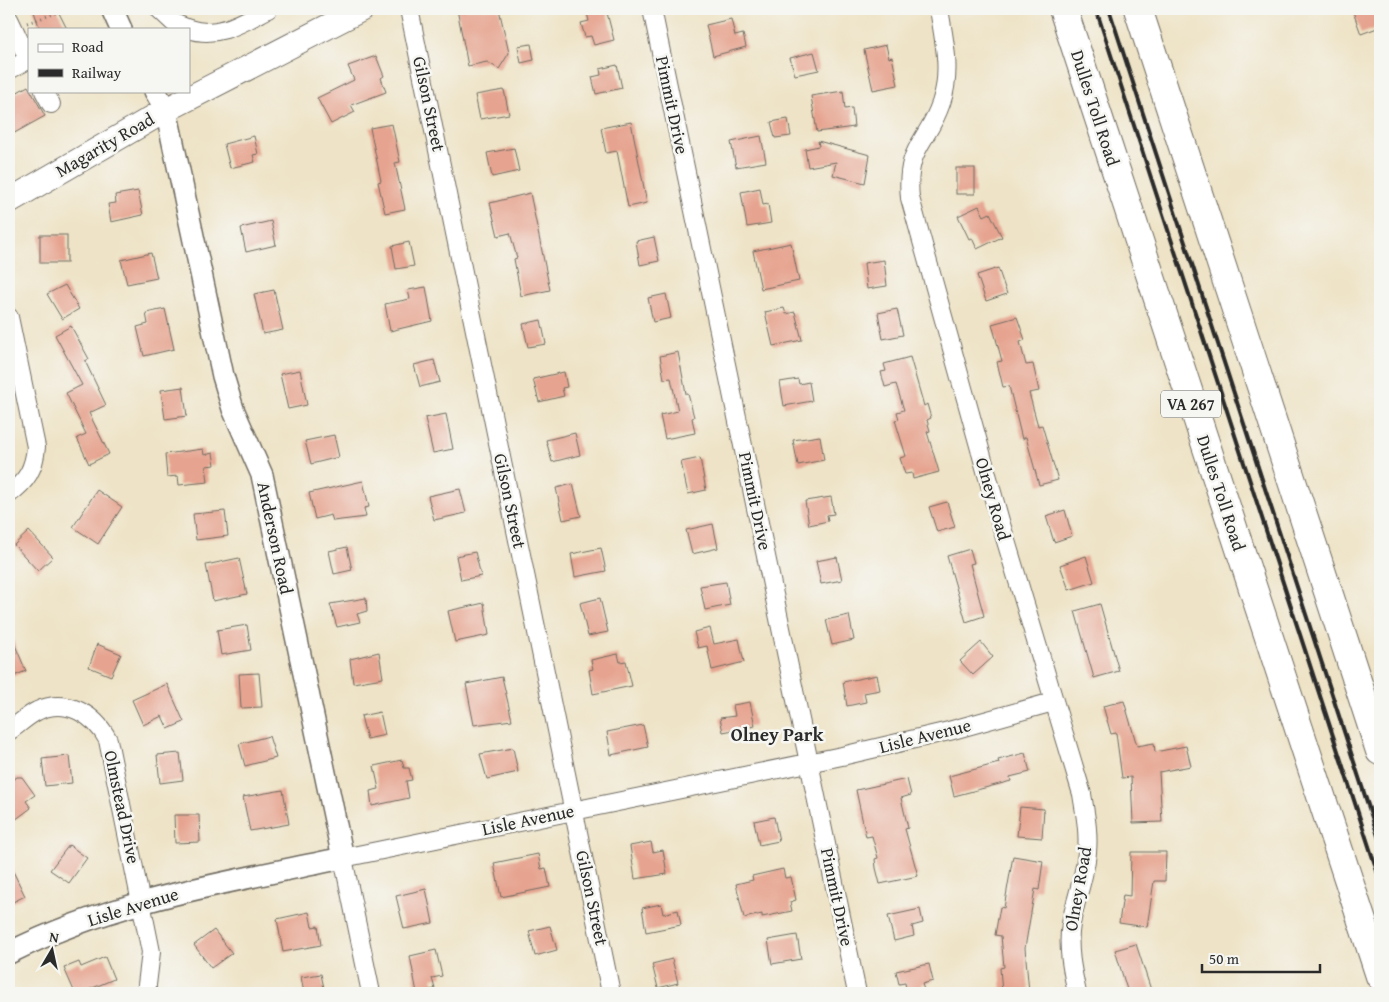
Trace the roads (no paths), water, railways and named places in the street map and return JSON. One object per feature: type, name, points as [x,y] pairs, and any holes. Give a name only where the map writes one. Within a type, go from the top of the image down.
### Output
[{"type":"highway","name":"Dulles Toll Road","points":[[1062,9],[1380,976]]},
{"type":"highway","points":[[1138,9],[1380,752]]},
{"type":"main road","name":"Magarity Road","points":[[190,87],[362,9]]},
{"type":"main road","name":"Magarity Road","points":[[9,201],[160,101],[180,92]]},
{"type":"street","points":[[112,9],[121,28]]},
{"type":"street","points":[[158,9],[174,23],[186,28]]},
{"type":"street","points":[[190,29],[200,33],[227,30],[268,9]]},
{"type":"street","name":"Gilson Street","points":[[409,9],[611,993]]},
{"type":"street","name":"Pimmit Drive","points":[[652,9],[857,993]]},
{"type":"street","name":"Olney Road","points":[[939,9],[947,62],[946,84],[942,103],[917,147],[911,164],[908,181],[910,198],[997,512],[1082,794],[1087,850],[1084,876],[1071,924],[1069,947],[1077,993]]},
{"type":"street","points":[[9,20],[28,61],[9,70]]},
{"type":"street","name":"Anderson Road","points":[[160,101],[223,376],[233,409],[262,475],[371,993]]},
{"type":"street","points":[[9,317],[36,447],[34,462],[29,476],[9,494]]},
{"type":"street","name":"Lisle Avenue","points":[[9,953],[92,918],[173,894],[809,762],[949,731],[1053,702]]},
{"type":"street","name":"Olmstead Drive","points":[[9,732],[37,711],[50,707],[65,706],[92,717],[101,727],[108,740],[151,952],[146,993]]},
{"type":"railway","points":[[1096,9],[1380,880]]},
{"type":"railway","points":[[1109,9],[1380,842]]},
{"type":"district","name":"Olney Park","points":[[777,734]]}]
